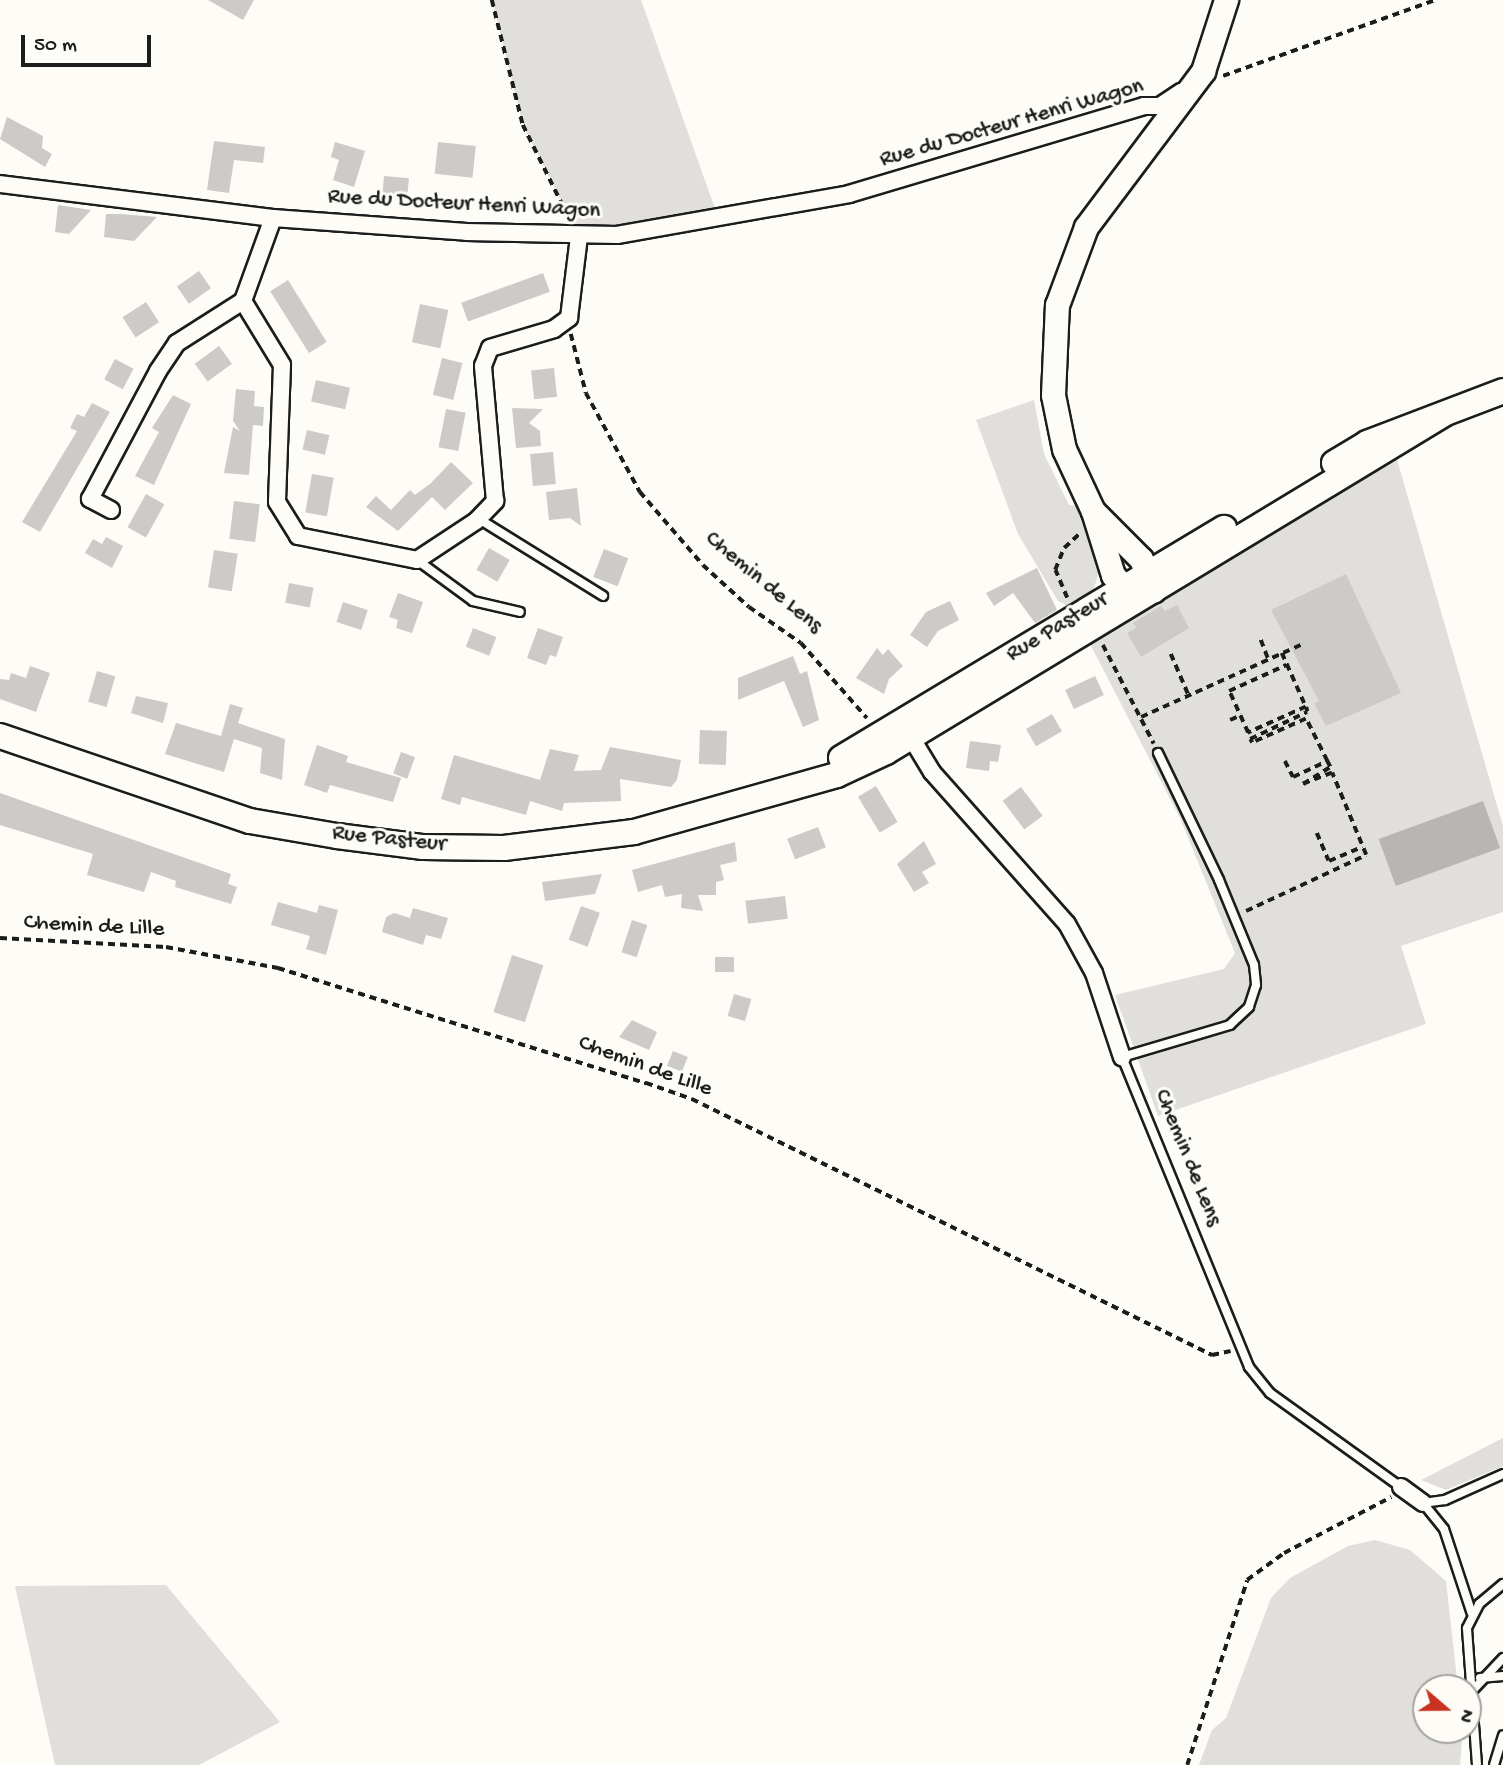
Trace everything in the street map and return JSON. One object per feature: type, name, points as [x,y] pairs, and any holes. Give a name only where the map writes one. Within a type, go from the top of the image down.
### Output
[{"type":"main road","name":"Rue Pasteur","points":[[0,736],[250,821],[423,847],[504,848],[634,832],[836,775],[1331,473],[1367,443],[1503,391]]},
{"type":"street","points":[[1140,588],[1108,566],[1064,449],[1053,395],[1056,305],[1086,227],[1197,81],[1213,50],[1226,0]]},
{"type":"street","name":"Rue du Docteur Henri Wagon","points":[[0,184],[273,218],[579,236],[719,220],[849,194],[1144,106],[1160,106],[1197,81]]},
{"type":"street","points":[[111,510],[90,499],[158,371],[177,342],[243,301],[273,218]]},
{"type":"street","points":[[243,301],[282,365],[277,502],[298,536],[417,560],[478,519],[495,501],[483,366],[490,348],[554,329],[569,318],[579,236]]},
{"type":"street","points":[[1089,519],[1140,588]]},
{"type":"street","name":"Chemin de Lens","points":[[906,730],[932,772],[1072,932],[1094,973],[1122,1057]]},
{"type":"street","name":"Chemin de Lens","points":[[1401,1487],[1423,1503]]},
{"type":"lane","points":[[478,519],[603,596]]},
{"type":"lane","points":[[417,560],[473,601],[520,612]]},
{"type":"lane","points":[[1122,1057],[1230,1025],[1249,1007],[1256,985],[1254,965],[1219,880],[1158,753]]},
{"type":"lane","name":"Chemin de Lens","points":[[1122,1057],[1237,1349],[1269,1393],[1401,1487]]},
{"type":"lane","points":[[1423,1503],[1445,1500],[1503,1474]]},
{"type":"lane","points":[[1423,1503],[1444,1529],[1472,1614],[1467,1645],[1471,1674]]},
{"type":"lane","points":[[1472,1614],[1503,1584]]},
{"type":"lane","points":[[1482,1676],[1503,1658]]},
{"type":"lane","points":[[1482,1678],[1503,1676]]},
{"type":"lane","points":[[1495,1765],[1503,1735]]},
{"type":"lane","points":[[1477,1744],[1478,1765]]},
{"type":"lane","points":[[1495,1765],[1503,1761]]},
{"type":"path","points":[[492,0],[523,125],[579,236]]},
{"type":"path","points":[[1197,81],[1435,0]]},
{"type":"path","name":"Chemin de Lens","points":[[569,318],[586,393],[640,492],[703,565],[749,607],[801,643],[873,724]]},
{"type":"path","points":[[1089,519],[1064,548],[1055,570],[1082,625],[1141,717],[1158,753]]},
{"type":"path","points":[[1261,640],[1269,661]]},
{"type":"path","points":[[1141,717],[1303,644]]},
{"type":"path","points":[[1246,911],[1366,855],[1332,773],[1303,784],[1329,767],[1306,719],[1252,743],[1250,739],[1307,712],[1282,653]]},
{"type":"path","points":[[1171,654],[1189,696]]},
{"type":"path","points":[[1286,665],[1229,691],[1248,733],[1306,707]]},
{"type":"path","points":[[1230,720],[1241,715]]},
{"type":"path","points":[[1285,761],[1293,777],[1327,761]]},
{"type":"path","points":[[1317,833],[1329,861],[1362,847]]},
{"type":"path","name":"Chemin de Lille","points":[[0,938],[166,947],[278,968],[522,1041],[692,1099],[1212,1355],[1237,1349]]},
{"type":"path","points":[[1187,1765],[1247,1580],[1283,1553],[1365,1514],[1401,1487]]},
{"type":"shaded area","points":[[492,0],[641,0],[719,220],[579,236],[523,125]]},
{"type":"shaded area","points":[[1034,400],[1044,454],[1069,505],[1082,506],[1100,569],[1093,591],[1076,610],[1058,601],[1018,534],[976,420]]},
{"type":"shaded area","points":[[1396,456],[1503,826],[1503,912],[1401,946],[1426,1024],[1158,1116],[1115,995],[1224,969],[1235,953],[1180,818],[1090,644]]},
{"type":"shaded area","points":[[1483,801],[1500,848],[1396,886],[1379,839]]},
{"type":"shaded area","points":[[1503,1438],[1503,1466],[1446,1490],[1421,1480]]},
{"type":"shaded area","points":[[1375,1540],[1410,1550],[1446,1581],[1456,1674],[1412,1674],[1412,1744],[1462,1744],[1460,1765],[1199,1765],[1212,1730],[1226,1718],[1271,1598],[1290,1578],[1348,1546]]},
{"type":"shaded area","points":[[166,1585],[280,1722],[199,1765],[55,1765],[15,1586]]},
{"type":"building","points":[[208,0],[254,0],[243,20]]},
{"type":"building","points":[[7,117],[43,136],[42,148],[52,154],[45,167],[0,139]]},
{"type":"building","points":[[214,141],[265,147],[263,163],[234,160],[229,193],[207,190]]},
{"type":"building","points":[[335,142],[365,151],[354,187],[333,180],[339,160],[331,157]]},
{"type":"building","points":[[438,142],[476,146],[472,178],[435,174]]},
{"type":"building","points":[[384,176],[409,178],[407,200],[382,198]]},
{"type":"building","points":[[58,205],[91,210],[69,234],[55,232]]},
{"type":"building","points":[[106,214],[157,217],[134,241],[104,237]]},
{"type":"building","points":[[199,271],[211,288],[189,304],[177,286]]},
{"type":"building","points":[[543,273],[550,292],[468,322],[461,303]]},
{"type":"building","points":[[288,280],[327,342],[309,353],[270,291]]},
{"type":"building","points":[[146,302],[159,322],[136,337],[123,317]]},
{"type":"building","points":[[420,304],[448,310],[440,348],[412,342]]},
{"type":"building","points":[[219,346],[232,364],[208,381],[195,364]]},
{"type":"building","points":[[442,358],[462,363],[453,400],[433,395]]},
{"type":"building","points":[[115,359],[134,369],[123,389],[104,379]]},
{"type":"building","points":[[554,368],[557,397],[534,399],[531,370]]},
{"type":"building","points":[[316,380],[350,388],[345,409],[311,401]]},
{"type":"building","points":[[236,389],[255,391],[254,406],[264,407],[263,426],[253,425],[249,475],[224,473],[233,427],[240,431],[233,421]]},
{"type":"building","points":[[173,395],[191,404],[154,485],[135,476],[159,432],[152,428]]},
{"type":"building","points":[[92,403],[110,412],[40,532],[22,522],[77,431],[70,428],[77,414],[84,417]]},
{"type":"building","points":[[512,408],[543,409],[529,423],[540,431],[541,446],[516,448]]},
{"type":"building","points":[[446,409],[466,413],[458,451],[439,447]]},
{"type":"building","points":[[307,430],[329,435],[325,455],[303,449]]},
{"type":"building","points":[[553,452],[556,484],[533,486],[530,454]]},
{"type":"building","points":[[451,462],[473,483],[445,510],[432,497],[398,531],[366,507],[376,496],[391,510],[410,490],[415,495],[431,483]]},
{"type":"building","points":[[312,474],[334,478],[327,516],[305,512]]},
{"type":"building","points":[[577,488],[581,526],[570,518],[549,520],[546,492]]},
{"type":"building","points":[[146,494],[164,504],[146,537],[128,527]]},
{"type":"building","points":[[234,501],[260,504],[255,542],[229,539]]},
{"type":"building","points":[[106,537],[123,546],[112,568],[85,553],[93,539],[102,544]]},
{"type":"building","points":[[489,548],[510,560],[497,582],[476,570]]},
{"type":"building","points":[[604,549],[628,558],[618,586],[593,577]]},
{"type":"building","points":[[214,550],[238,554],[232,591],[208,588]]},
{"type":"building","points":[[1037,568],[1057,610],[1035,623],[1013,593],[994,606],[986,593]]},
{"type":"building","points":[[1346,574],[1401,693],[1326,726],[1314,703],[1319,701],[1271,610]]},
{"type":"building","points":[[289,583],[314,588],[310,607],[285,603]]},
{"type":"building","points":[[398,593],[423,602],[412,633],[396,628],[398,620],[389,617]]},
{"type":"building","points":[[950,601],[959,620],[938,631],[927,647],[910,635],[926,612]]},
{"type":"building","points":[[343,602],[368,610],[361,630],[337,622]]},
{"type":"building","points":[[1177,605],[1189,628],[1141,657],[1127,633],[1136,628],[1133,623],[1161,606],[1165,611]]},
{"type":"building","points":[[473,628],[496,637],[489,656],[466,647]]},
{"type":"building","points":[[538,628],[563,637],[556,657],[550,655],[546,665],[527,658]]},
{"type":"building","points":[[877,648],[883,655],[888,649],[903,666],[889,679],[884,694],[856,678]]},
{"type":"building","points":[[793,656],[800,674],[807,671],[819,720],[803,727],[784,681],[738,700],[738,678]]},
{"type":"building","points":[[30,666],[50,673],[36,712],[0,699],[0,679],[9,680],[11,673],[26,678]]},
{"type":"building","points":[[97,671],[115,676],[106,707],[88,702]]},
{"type":"building","points":[[1095,676],[1104,695],[1074,709],[1065,690]]},
{"type":"building","points":[[136,696],[168,703],[163,723],[131,713]]},
{"type":"building","points":[[230,704],[243,708],[238,723],[285,739],[282,780],[260,773],[262,748],[234,739],[224,772],[165,754],[176,723],[221,736]]},
{"type":"building","points":[[1052,714],[1062,731],[1036,746],[1026,729]]},
{"type":"building","points":[[700,730],[727,731],[726,765],[699,764]]},
{"type":"building","points":[[970,741],[1001,745],[998,762],[990,761],[989,771],[966,768]]},
{"type":"building","points":[[317,745],[348,756],[346,762],[401,778],[393,802],[330,785],[327,793],[304,785]]},
{"type":"building","points":[[610,747],[681,760],[677,780],[671,787],[620,779],[621,801],[564,803],[562,811],[530,801],[526,815],[462,797],[460,805],[441,799],[454,755],[540,780],[550,749],[579,755],[574,771],[601,770]]},
{"type":"building","points":[[401,752],[415,757],[407,779],[393,774]]},
{"type":"building","points":[[876,786],[898,822],[880,833],[858,797]]},
{"type":"building","points":[[1021,787],[1043,816],[1024,830],[1003,801]]},
{"type":"building","points":[[0,793],[231,874],[228,884],[237,887],[231,904],[175,887],[176,881],[151,872],[144,892],[87,875],[93,854],[0,825]]},
{"type":"building","points":[[818,827],[826,848],[795,859],[787,839]]},
{"type":"building","points":[[924,841],[936,864],[922,872],[929,883],[914,892],[897,864]]},
{"type":"building","points":[[735,842],[737,861],[720,865],[724,880],[716,882],[716,895],[698,895],[703,911],[681,908],[682,894],[665,897],[662,885],[638,892],[632,870]]},
{"type":"building","points":[[602,874],[595,894],[545,901],[542,882]]},
{"type":"building","points":[[785,896],[788,919],[748,924],[745,901]]},
{"type":"building","points":[[278,902],[317,913],[319,905],[338,910],[326,955],[306,949],[310,936],[271,925]]},
{"type":"building","points":[[581,906],[600,913],[587,947],[569,940]]},
{"type":"building","points":[[413,908],[448,918],[441,939],[426,935],[423,945],[382,932],[386,917],[394,913],[410,918]]},
{"type":"building","points":[[632,920],[647,925],[637,957],[621,952]]},
{"type":"building","points":[[512,955],[543,965],[525,1022],[493,1012]]},
{"type":"building","points":[[715,957],[734,957],[734,972],[715,972]]},
{"type":"building","points":[[734,994],[751,999],[745,1021],[728,1016]]},
{"type":"building","points":[[632,1020],[657,1032],[649,1050],[619,1037]]},
{"type":"building","points":[[673,1051],[688,1057],[682,1072],[667,1066]]}]
